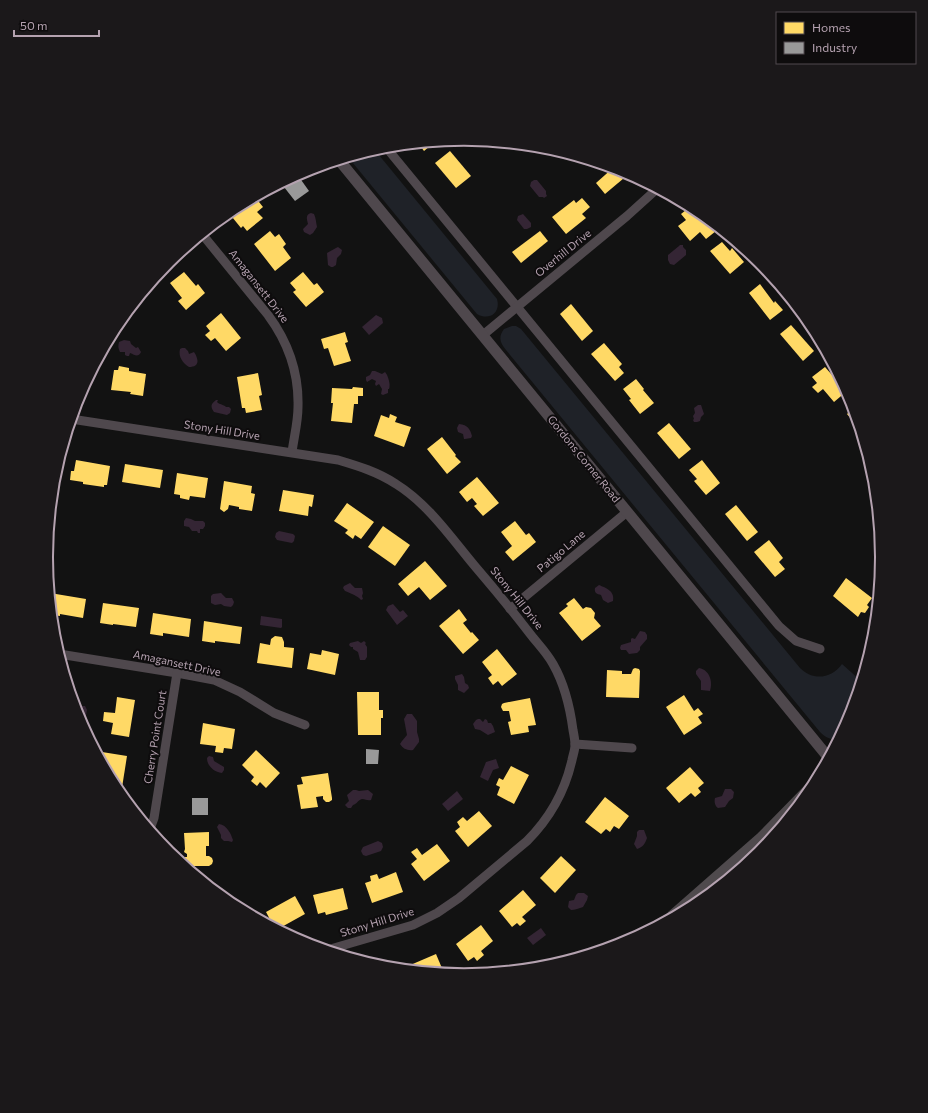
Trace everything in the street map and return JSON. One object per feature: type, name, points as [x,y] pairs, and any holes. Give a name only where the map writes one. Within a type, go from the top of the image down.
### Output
[{"type":"main road","points":[[704,890],[764,837]]},
{"type":"street","points":[[390,152],[779,626],[796,641],[820,649]]},
{"type":"street","name":"Gordons Corner Road","points":[[342,164],[825,753]]},
{"type":"street","name":"Overhill Drive","points":[[483,335],[627,216],[654,192]]},
{"type":"street","name":"Amagansett Drive","points":[[205,237],[278,328],[290,354],[298,394],[298,407],[292,452]]},
{"type":"street","name":"Stony Hill Drive","points":[[77,420],[338,460],[378,473],[411,494],[429,511],[549,658],[561,681],[570,711],[575,744],[568,775],[558,801],[538,830],[459,898],[437,914],[413,925],[337,947]]},
{"type":"street","name":"Patigo Lane","points":[[510,609],[627,512]]},
{"type":"street","name":"Amagansett Drive","points":[[65,655],[214,680],[240,692],[274,714],[305,724]]},
{"type":"street","name":"Cherry Point Court","points":[[152,823],[177,673]]},
{"type":"street","points":[[575,744],[632,748]]},
{"type":"shaded area","points":[[378,154],[497,299],[498,304],[496,312],[486,317],[477,314],[352,162]]},
{"type":"shaded area","points":[[537,180],[546,191],[547,196],[544,198],[539,197],[530,186],[531,182]]},
{"type":"shaded area","points":[[311,213],[315,216],[317,227],[310,235],[304,232],[303,229],[308,224],[307,216]]},
{"type":"shaded area","points":[[523,214],[531,223],[531,227],[527,229],[524,229],[517,220],[518,216]]},
{"type":"shaded area","points":[[680,245],[683,245],[686,250],[686,255],[674,265],[670,264],[668,255]]},
{"type":"shaded area","points":[[338,247],[342,250],[341,254],[337,258],[336,265],[331,267],[328,265],[327,253]]},
{"type":"shaded area","points":[[376,315],[382,318],[383,323],[369,335],[362,327]]},
{"type":"shaded area","points":[[516,326],[521,329],[800,668],[810,675],[822,676],[833,673],[842,664],[857,677],[844,714],[833,739],[828,738],[820,732],[504,347],[500,337],[504,329]]},
{"type":"shaded area","points":[[124,340],[130,341],[136,348],[138,347],[141,352],[140,354],[136,356],[130,353],[129,356],[127,356],[125,355],[125,352],[120,352],[118,347],[119,342]]},
{"type":"shaded area","points":[[185,348],[189,354],[194,352],[198,362],[195,366],[189,367],[183,362],[180,357],[180,349]]},
{"type":"shaded area","points":[[372,371],[382,374],[385,372],[386,373],[390,385],[388,393],[383,395],[381,394],[382,389],[379,384],[376,386],[376,381],[372,379],[367,382],[366,377],[370,375]]},
{"type":"shaded area","points":[[216,400],[218,400],[217,402],[219,404],[229,407],[231,409],[230,413],[227,415],[214,412],[212,405]]},
{"type":"shaded area","points":[[701,405],[704,414],[700,421],[694,422],[694,408]]},
{"type":"shaded area","points":[[459,424],[465,425],[468,428],[472,436],[471,438],[464,439],[463,434],[458,432],[457,428]]},
{"type":"shaded area","points":[[186,518],[195,521],[203,521],[205,526],[203,529],[200,529],[200,533],[197,531],[192,531],[189,527],[184,526],[184,521]]},
{"type":"shaded area","points":[[279,531],[293,534],[295,536],[294,541],[292,543],[277,540],[275,537],[276,533]]},
{"type":"shaded area","points":[[350,583],[355,588],[362,588],[363,599],[361,600],[345,591],[343,588],[344,586]]},
{"type":"shaded area","points":[[599,585],[611,592],[613,595],[613,601],[608,603],[603,600],[601,595],[596,593],[595,588]]},
{"type":"shaded area","points":[[221,593],[226,598],[232,598],[234,602],[231,607],[211,603],[211,596],[213,594]]},
{"type":"shaded area","points":[[393,604],[400,612],[403,610],[408,616],[397,625],[386,610],[388,606]]},
{"type":"shaded area","points":[[261,616],[282,619],[282,627],[260,625]]},
{"type":"shaded area","points":[[640,631],[645,632],[647,639],[637,653],[629,654],[626,650],[621,650],[621,645],[631,642],[631,639],[635,639]]},
{"type":"shaded area","points":[[358,641],[361,643],[364,641],[366,643],[367,657],[365,660],[360,660],[358,652],[349,645],[350,643]]},
{"type":"shaded area","points":[[699,668],[706,671],[710,677],[710,691],[701,690],[701,681],[696,674],[696,671]]},
{"type":"shaded area","points":[[462,674],[465,683],[469,688],[464,693],[458,690],[458,685],[455,679],[455,676]]},
{"type":"shaded area","points":[[85,706],[87,710],[86,717],[89,724],[84,714],[81,707]]},
{"type":"shaded area","points":[[407,714],[412,714],[417,721],[419,742],[413,750],[406,749],[400,744],[407,735],[404,719]]},
{"type":"shaded area","points":[[478,719],[483,722],[485,719],[488,723],[491,723],[495,732],[488,735],[475,729],[473,724]]},
{"type":"shaded area","points":[[209,756],[213,757],[214,761],[224,767],[222,773],[214,770],[210,766],[207,761]]},
{"type":"shaded area","points":[[496,759],[499,768],[493,770],[488,781],[480,777],[486,762]]},
{"type":"shaded area","points":[[725,789],[731,789],[734,792],[733,798],[725,807],[718,808],[715,804],[715,798],[722,796]]},
{"type":"shaded area","points":[[353,790],[368,790],[373,794],[371,800],[359,800],[351,808],[348,808],[345,805],[349,801],[347,795]]},
{"type":"shaded area","points":[[457,791],[463,799],[448,811],[442,804]]},
{"type":"shaded area","points":[[219,824],[228,830],[233,840],[232,842],[224,841],[221,838],[217,827]]},
{"type":"shaded area","points":[[639,830],[644,830],[647,838],[644,845],[637,849],[634,844],[637,832]]},
{"type":"shaded area","points":[[378,841],[382,843],[383,847],[381,851],[366,856],[363,855],[361,851],[363,847]]},
{"type":"shaded area","points":[[578,893],[584,893],[588,896],[587,900],[583,907],[571,910],[568,907],[569,901],[574,900]]},
{"type":"shaded area","points":[[541,928],[546,935],[533,945],[527,938]]},
{"type":"building: Homes","points":[[429,147],[424,151],[422,148]]},
{"type":"building: Homes","points":[[450,151],[471,176],[456,188],[435,163]]},
{"type":"building: Homes","points":[[608,172],[624,178],[605,194],[596,183]]},
{"type":"building: Homes","points":[[582,198],[590,207],[582,214],[586,218],[566,234],[552,217],[574,200],[576,203]]},
{"type":"building: Homes","points":[[258,201],[263,207],[257,212],[263,218],[247,231],[243,226],[241,228],[232,217]]},
{"type":"building: Homes","points":[[685,211],[716,231],[706,239],[700,232],[690,241],[678,226],[686,220],[681,214]]},
{"type":"building: Homes","points":[[270,231],[275,237],[279,234],[286,244],[283,247],[291,258],[275,271],[254,244]]},
{"type":"building: Homes","points":[[540,231],[548,241],[521,263],[512,252]]},
{"type":"building: Homes","points":[[722,242],[730,251],[732,248],[744,262],[730,274],[710,251]]},
{"type":"building: Homes","points":[[184,272],[196,286],[198,284],[205,293],[186,310],[178,301],[182,298],[170,283]]},
{"type":"building: Homes","points":[[303,272],[314,285],[317,283],[324,292],[306,307],[293,292],[296,290],[290,283]]},
{"type":"building: Homes","points":[[760,284],[774,303],[775,301],[783,310],[770,320],[749,293]]},
{"type":"building: Homes","points":[[571,304],[593,331],[582,341],[560,314]]},
{"type":"building: Homes","points":[[221,313],[241,338],[226,351],[215,338],[211,341],[205,335],[210,331],[206,326]]},
{"type":"building: Homes","points":[[791,325],[814,351],[803,361],[780,334]]},
{"type":"building: Homes","points":[[345,332],[348,342],[345,343],[351,361],[334,366],[328,348],[324,349],[321,339]]},
{"type":"building: Homes","points":[[604,343],[622,364],[619,367],[624,373],[615,381],[591,354]]},
{"type":"building: Homes","points":[[119,366],[129,368],[129,371],[146,374],[143,396],[130,394],[131,392],[111,390],[114,370],[118,370]]},
{"type":"building: Homes","points":[[825,367],[834,377],[842,395],[834,402],[823,389],[818,393],[812,387],[817,383],[812,377]]},
{"type":"building: Homes","points":[[258,373],[262,395],[259,396],[262,410],[246,413],[245,408],[242,408],[237,377]]},
{"type":"building: Homes","points":[[636,379],[654,403],[640,414],[629,400],[631,399],[623,389]]},
{"type":"building: Homes","points":[[353,387],[363,388],[363,396],[358,396],[358,404],[354,404],[352,423],[331,421],[333,403],[331,403],[332,388],[352,389]]},
{"type":"building: Homes","points":[[390,414],[397,417],[395,422],[411,427],[404,447],[374,436],[381,415],[389,418]]},
{"type":"building: Homes","points":[[669,423],[691,449],[679,459],[657,433]]},
{"type":"building: Homes","points":[[442,437],[461,462],[447,474],[427,449]]},
{"type":"building: Homes","points":[[76,460],[110,466],[107,485],[104,485],[104,487],[83,484],[83,482],[70,480],[71,471],[74,471]]},
{"type":"building: Homes","points":[[702,460],[720,483],[706,495],[694,481],[697,479],[689,470]]},
{"type":"building: Homes","points":[[125,464],[163,470],[160,488],[122,482]]},
{"type":"building: Homes","points":[[177,473],[208,478],[205,498],[190,496],[189,500],[180,498],[180,495],[174,494]]},
{"type":"building: Homes","points":[[477,477],[499,503],[483,516],[474,506],[477,504],[472,498],[467,502],[459,492]]},
{"type":"building: Homes","points":[[224,481],[252,486],[251,493],[255,494],[252,511],[239,509],[239,507],[229,505],[228,509],[224,512],[220,509]]},
{"type":"building: Homes","points":[[283,490],[314,495],[312,507],[309,506],[308,516],[279,511]]},
{"type":"building: Homes","points":[[347,503],[374,522],[361,539],[355,535],[353,539],[345,533],[348,530],[334,521]]},
{"type":"building: Homes","points":[[736,505],[758,532],[747,541],[725,514]]},
{"type":"building: Homes","points":[[515,521],[526,535],[529,533],[536,542],[513,561],[505,552],[512,546],[501,532]]},
{"type":"building: Homes","points":[[383,526],[410,545],[395,566],[368,547]]},
{"type":"building: Homes","points":[[769,540],[783,558],[779,562],[785,569],[775,577],[754,552]]},
{"type":"building: Homes","points":[[425,561],[447,586],[430,600],[419,587],[408,596],[398,584]]},
{"type":"building: Homes","points":[[846,578],[872,598],[867,605],[869,607],[865,613],[861,612],[858,617],[833,596]]},
{"type":"building: Homes","points":[[55,594],[86,599],[83,618],[60,614],[60,616],[58,616]]},
{"type":"building: Homes","points":[[574,598],[583,609],[586,607],[591,608],[595,613],[594,618],[601,626],[582,641],[559,613],[568,606],[566,604]]},
{"type":"building: Homes","points":[[103,603],[139,608],[136,627],[100,623]]},
{"type":"building: Homes","points":[[459,609],[467,620],[463,623],[479,640],[463,654],[439,626]]},
{"type":"building: Homes","points":[[153,613],[191,619],[189,637],[163,633],[163,636],[150,634]]},
{"type":"building: Homes","points":[[204,621],[242,627],[240,644],[202,641]]},
{"type":"building: Homes","points":[[275,636],[282,637],[284,647],[294,648],[292,668],[257,663],[260,643],[270,645],[271,639]]},
{"type":"building: Homes","points":[[497,649],[517,674],[502,686],[498,681],[493,685],[488,678],[492,675],[482,662]]},
{"type":"building: Homes","points":[[322,650],[339,654],[335,675],[307,669],[310,653],[321,655]]},
{"type":"building: Homes","points":[[635,668],[639,669],[640,671],[639,698],[606,697],[607,670],[622,671],[622,674],[631,674]]},
{"type":"building: Homes","points":[[357,692],[379,692],[379,710],[383,710],[383,718],[381,718],[381,735],[358,735]]},
{"type":"building: Homes","points":[[684,695],[694,711],[698,708],[703,714],[698,717],[702,723],[684,735],[666,707]]},
{"type":"building: Homes","points":[[117,697],[135,700],[129,737],[111,734],[113,723],[103,721],[104,712],[115,713]]},
{"type":"building: Homes","points":[[530,698],[536,725],[528,726],[529,732],[511,735],[508,722],[511,721],[509,711],[503,711],[501,707],[502,704]]},
{"type":"building: Homes","points":[[203,723],[235,729],[232,749],[224,748],[223,753],[215,752],[216,746],[200,744]]},
{"type":"building: Homes","points":[[256,750],[280,773],[266,788],[260,782],[257,786],[251,781],[254,777],[242,765]]},
{"type":"building: Homes","points":[[103,752],[127,756],[122,785]]},
{"type":"building: Homes","points":[[511,766],[529,775],[514,804],[497,795],[500,787],[496,785],[499,778],[503,780]]},
{"type":"building: Homes","points":[[690,767],[704,783],[698,788],[701,792],[695,797],[691,793],[679,803],[666,788]]},
{"type":"building: Homes","points":[[328,773],[332,800],[326,802],[323,799],[323,796],[316,797],[318,807],[301,809],[297,785],[303,784],[301,777]]},
{"type":"building: Homes","points":[[605,797],[629,816],[619,829],[614,826],[610,832],[606,829],[601,834],[585,822]]},
{"type":"building: Homes","points":[[479,811],[492,826],[468,847],[455,831],[460,827],[457,822],[463,817],[467,821]]},
{"type":"building: Homes","points":[[209,832],[209,846],[206,846],[206,856],[212,858],[212,864],[209,866],[193,866],[185,859],[187,854],[184,852],[184,833]]},
{"type":"building: Homes","points":[[437,844],[450,861],[424,881],[411,864],[417,859],[411,852],[417,848],[422,855]]},
{"type":"building: Homes","points":[[561,856],[576,870],[555,893],[540,878]]},
{"type":"building: Homes","points":[[396,872],[403,892],[372,903],[365,883],[371,881],[370,876],[377,874],[379,879]]},
{"type":"building: Homes","points":[[343,888],[348,909],[326,915],[325,912],[318,914],[313,895]]},
{"type":"building: Homes","points":[[523,890],[536,905],[522,917],[526,921],[520,926],[517,923],[512,927],[499,911]]},
{"type":"building: Homes","points":[[295,896],[305,914],[284,926],[269,918],[266,912]]},
{"type":"building: Homes","points":[[481,925],[493,941],[481,951],[484,955],[477,961],[474,957],[468,961],[456,944]]},
{"type":"building: Homes","points":[[436,954],[442,967],[437,967],[412,964]]},
{"type":"building: Industry","points":[[301,180],[309,191],[295,201],[284,187]]},
{"type":"building: Industry","points":[[366,749],[379,750],[378,764],[366,764]]},
{"type":"building: Industry","points":[[192,798],[208,798],[208,815],[192,815]]}]
